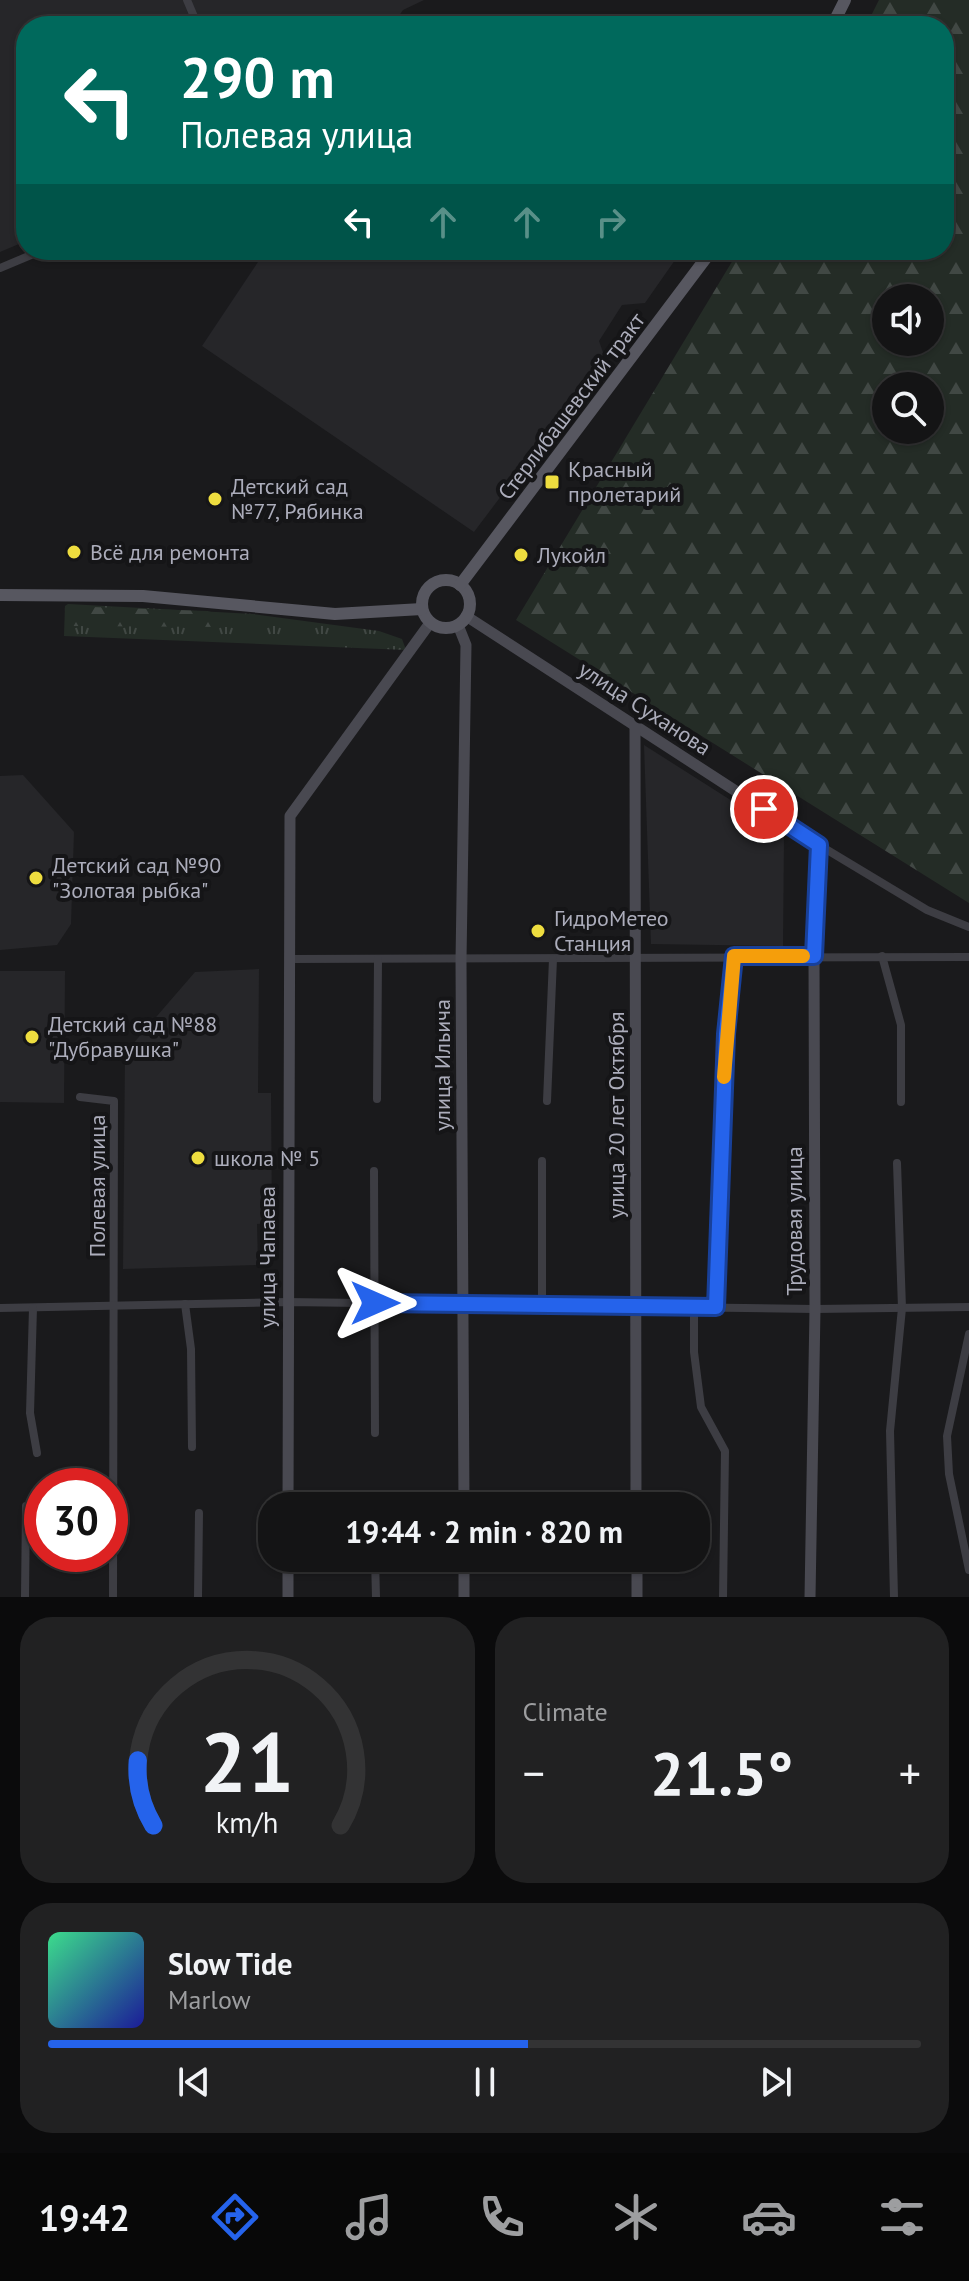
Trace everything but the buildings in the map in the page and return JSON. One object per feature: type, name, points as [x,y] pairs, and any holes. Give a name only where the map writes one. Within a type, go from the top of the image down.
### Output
[{"type":"main road","name":"Стерлибашевский тракт","points":[[460,585],[704,260]]},
{"type":"main road","points":[[450,580],[460,585],[470,603],[462,621],[445,628],[430,623],[422,609],[424,594],[435,582],[450,580]]},
{"type":"main road","points":[[0,595],[143,596],[335,614],[422,609]]},
{"type":"main road","name":"улица Суханова","points":[[462,621],[635,725],[819,845]]},
{"type":"main road","name":"улица Ильича","points":[[462,621],[466,645],[461,960],[464,1492]]},
{"type":"main road","name":"улица Чапаева","points":[[288,1492],[290,816],[430,623]]},
{"type":"main road","name":"улица 20 лет Октября","points":[[635,725],[636,1492]]},
{"type":"main road","name":"Трудовая улица","points":[[810,1597],[815,1309],[814,956],[819,845]]},
{"type":"main road","points":[[288,1572],[288,1597]]},
{"type":"main road","points":[[464,1572],[464,1597]]},
{"type":"main road","points":[[637,1572],[637,1597]]},
{"type":"street","points":[[0,268],[19,260]]},
{"type":"street","name":"улица Суханова","points":[[819,845],[927,910],[969,927]]},
{"type":"street","points":[[716,1307],[726,1034],[734,956]]},
{"type":"street","points":[[882,956],[901,1025],[901,1102]]},
{"type":"street","points":[[290,959],[969,957]]},
{"type":"street","points":[[377,1099],[378,959]]},
{"type":"street","points":[[547,1101],[553,959]]},
{"type":"street","name":"Полевая улица","points":[[80,1097],[114,1101],[115,1305]]},
{"type":"street","points":[[542,1161],[542,1304]]},
{"type":"street","points":[[894,1597],[890,1431],[902,1308],[897,1163]]},
{"type":"street","points":[[374,1171],[375,1433]]},
{"type":"street","points":[[0,1308],[287,1302],[815,1309],[969,1307]]},
{"type":"street","points":[[185,1304],[191,1349],[192,1447]]},
{"type":"street","points":[[113,1597],[115,1305]]},
{"type":"street","points":[[694,1306],[694,1352],[701,1407],[725,1451],[723,1597]]},
{"type":"street","points":[[33,1308],[30,1413],[37,1453]]},
{"type":"street","points":[[969,1334],[947,1436],[949,1474],[969,1570]]},
{"type":"street","points":[[198,1597],[199,1513]]},
{"type":"street","points":[[25,1572],[25,1597]]},
{"type":"street","points":[[375,1572],[376,1597]]},
{"type":"shaded area","points":[[0,0],[424,0],[403,10],[399,16],[16,16],[16,245],[0,252]]},
{"type":"shaded area","name":"Красный пролетарий","points":[[259,260],[675,260],[645,303],[622,305],[599,341],[605,358],[474,532],[202,346]]},
{"type":"shaded area","points":[[644,745],[784,834],[783,946],[651,944]]},
{"type":"shaded area","name":"Детский сад №90 \"Золотая рыбка\"","points":[[23,775],[74,832],[71,924],[57,945],[0,950],[0,776]]},
{"type":"shaded area","name":"школа № 5","points":[[259,969],[258,1093],[271,1093],[272,1223],[257,1224],[258,1265],[123,1269],[125,1053],[195,972]]},
{"type":"shaded area","name":"Детский сад №88 \"Дубравушка\"","points":[[0,971],[65,971],[64,1103],[0,1102]]},
{"type":"green space","points":[[879,0],[969,0],[969,903],[516,620],[733,260],[954,260],[954,16],[871,16]]},
{"type":"green space","points":[[65,606],[253,614],[379,631],[402,639],[406,650],[64,636]]},
{"type":"green space","points":[[91,607],[207,611],[228,616],[231,622],[227,627],[70,626],[72,613]]},
{"type":"slow traffic","points":[[724,1077],[734,956],[803,956]]},
{"type":"place","name":"Красный пролетарий","points":[[552,482]]},
{"type":"place","name":"Детский сад №77, Рябинка","points":[[215,499]]},
{"type":"place","name":"Всё для ремонта","points":[[74,552]]},
{"type":"place","name":"Лукойл","points":[[521,555]]},
{"type":"place","name":"Детский сад №90 \"Золотая рыбка\"","points":[[36,878]]},
{"type":"place","name":"ГидроМетео Станция","points":[[538,931]]},
{"type":"place","name":"Детский сад №88 \"Дубравушка\"","points":[[32,1037]]},
{"type":"place","name":"школа № 5","points":[[198,1158]]},
{"type":"route","points":[[375,1303],[716,1307],[726,1034],[734,956],[814,956],[819,845],[764,809]]}]
